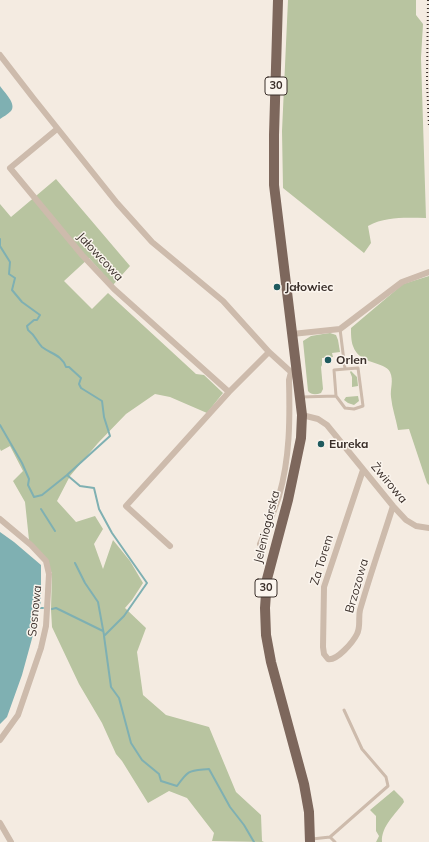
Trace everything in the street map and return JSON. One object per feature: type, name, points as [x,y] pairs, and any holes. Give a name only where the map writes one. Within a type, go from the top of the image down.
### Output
[{"type":"main road","name":"30","points":[[278,0],[274,173],[292,334]]},
{"type":"main road","name":"Jeleniogórska","points":[[292,334],[294,374],[300,397],[302,415],[301,438],[288,500],[267,579],[264,608],[266,635],[271,662],[304,784],[309,812],[310,841]]},
{"type":"street","points":[[0,55],[116,203],[152,242],[223,301],[269,352],[294,374],[289,380],[290,434],[283,478],[279,496],[260,544]]},
{"type":"street","name":"Jałowcowa","points":[[57,129],[10,168],[82,255],[114,289],[229,392]]},
{"type":"street","points":[[292,334],[340,329],[402,282],[429,272]]},
{"type":"street","points":[[170,546],[126,506],[229,392],[269,352]]},
{"type":"street","name":"Żwirowa","points":[[302,415],[318,419],[326,425],[393,506],[413,525],[429,528]]},
{"type":"street","name":"Za Torem","points":[[328,659],[324,654],[323,647],[324,587],[363,470]]},
{"type":"street","name":"Brzozowa","points":[[328,659],[333,660],[337,658],[354,639],[358,632],[359,612],[393,506]]},
{"type":"street","name":"Sosnowa","points":[[0,519],[31,545],[46,561],[49,574],[46,626],[41,648],[18,715],[0,740]]},
{"type":"street","points":[[0,822],[11,842]]},
{"type":"lane","points":[[340,329],[345,369]]},
{"type":"lane","points":[[358,368],[363,406],[354,409],[345,408],[336,396],[334,370],[358,368]]},
{"type":"lane","points":[[300,397],[336,396]]},
{"type":"lane","points":[[310,841],[321,837],[330,837],[388,786],[386,777],[362,750],[344,710]]},
{"type":"lane","points":[[330,837],[335,842]]},
{"type":"green space","points":[[288,0],[416,0],[416,15],[423,24],[421,58],[426,218],[389,219],[368,226],[371,243],[364,253],[283,188],[282,131]]},
{"type":"green space","points":[[56,179],[130,266],[113,285],[89,258],[64,281],[92,309],[108,293],[196,374],[204,375],[223,393],[207,413],[170,397],[155,394],[126,414],[98,443],[70,476],[57,501],[76,522],[95,516],[103,529],[94,544],[103,569],[113,540],[130,561],[143,583],[125,608],[146,628],[137,652],[143,695],[166,715],[209,727],[236,792],[261,815],[262,841],[264,842],[212,841],[214,833],[187,798],[169,791],[148,803],[116,754],[102,723],[79,684],[52,627],[52,573],[29,540],[25,502],[13,481],[23,471],[10,446],[1,451],[0,449],[0,204],[11,217]]},
{"type":"green space","points":[[429,276],[429,485],[427,483],[409,429],[398,430],[391,394],[392,378],[390,372],[383,366],[366,360],[356,352],[352,342],[351,328],[403,284]]},
{"type":"green space","points":[[330,333],[336,335],[340,352],[332,353],[333,357],[322,358],[321,367],[323,389],[321,393],[314,394],[308,391],[303,341],[311,336]]},
{"type":"green space","points":[[351,371],[357,377],[358,386],[352,387]]},
{"type":"green space","points":[[358,396],[359,401],[354,405],[344,400],[346,397]]},
{"type":"green space","points":[[394,790],[404,802],[386,825],[382,836],[382,842],[376,842],[379,836],[376,831],[376,816],[370,810]]},
{"type":"water","points":[[0,86],[11,102],[12,108],[10,112],[0,119]]},
{"type":"water","points":[[0,532],[41,565],[41,601],[22,675],[7,717],[0,724]]},
{"type":"waterway","points":[[0,239],[0,246],[10,262],[9,274],[15,278],[12,290],[22,302],[40,315],[37,320],[34,320],[27,326],[28,330],[33,334],[42,347],[59,357],[66,367],[69,367],[81,378],[79,384],[81,388],[102,401],[104,417],[110,436],[67,475],[80,486],[94,488],[99,509],[112,533],[147,583],[124,616],[104,636],[111,687],[119,698],[131,743],[142,760],[159,774],[161,781],[177,786],[184,776],[190,772],[209,769],[230,807],[244,825],[254,842]]},
{"type":"waterway","points":[[0,425],[22,463],[29,479],[28,485],[34,497],[42,495],[67,475]]},
{"type":"waterway","points":[[41,509],[55,531]]},
{"type":"waterway","points":[[75,563],[85,583],[98,602],[104,635]]},
{"type":"waterway","points":[[52,609],[56,608],[103,631]]},
{"type":"railway","points":[[428,0],[427,82],[429,127]]},
{"type":"place","name":"Jałowiec","points":[[277,287]]},
{"type":"place","name":"Orlen","points":[[328,360]]},
{"type":"place","name":"Eureka","points":[[321,444]]}]
